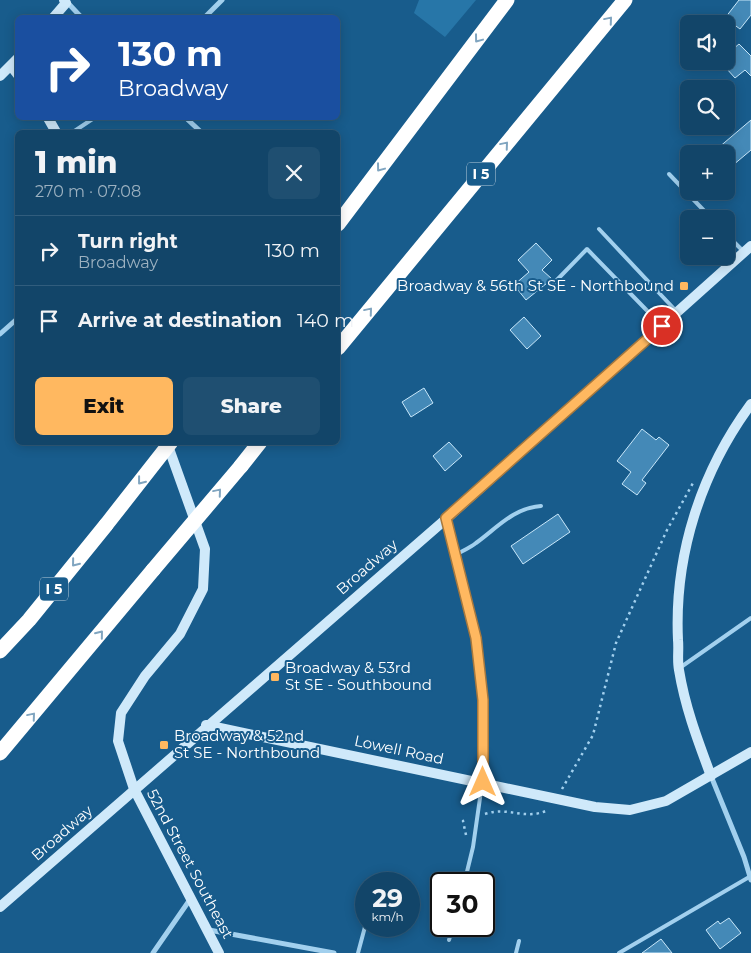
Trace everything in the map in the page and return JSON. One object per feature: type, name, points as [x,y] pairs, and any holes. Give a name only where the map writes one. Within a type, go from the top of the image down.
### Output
[{"type":"highway","points":[[340,221],[507,0]]},
{"type":"highway","name":"I 5","points":[[340,346],[625,0]]},
{"type":"highway","name":"I 5","points":[[0,651],[29,620],[169,445]]},
{"type":"highway","points":[[0,753],[258,445]]},
{"type":"street","points":[[207,15],[222,0]]},
{"type":"street","points":[[55,15],[67,1],[79,15]]},
{"type":"street","points":[[0,76],[14,62]]},
{"type":"street","points":[[188,120],[199,130]]},
{"type":"street","name":"Broadway","points":[[0,907],[206,725],[446,518],[747,249]]},
{"type":"street","points":[[0,334],[15,321]]},
{"type":"street","points":[[751,404],[718,457],[694,517],[680,573],[677,620],[679,668],[688,711],[751,878]]},
{"type":"street","points":[[134,789],[118,741],[121,713],[145,676],[180,634],[203,589],[205,549],[168,445]]},
{"type":"street","points":[[446,518],[476,638],[483,700],[483,782]]},
{"type":"street","name":"Lowell Road","points":[[206,725],[595,807],[630,810],[666,801],[751,752]]},
{"type":"street","name":"52nd Street Southeast","points":[[134,789],[219,953]]},
{"type":"street","points":[[153,953],[191,898]]},
{"type":"street","points":[[208,930],[334,953]]},
{"type":"lane","points":[[76,130],[91,120]]},
{"type":"lane","points":[[669,174],[703,210]]},
{"type":"lane","points":[[600,229],[677,312]]},
{"type":"lane","points":[[735,240],[747,249]]},
{"type":"lane","points":[[552,285],[588,249],[662,326]]},
{"type":"lane","points":[[455,555],[476,544],[508,517],[529,507],[541,506]]},
{"type":"lane","points":[[679,668],[751,618]]},
{"type":"lane","points":[[467,872],[473,847],[483,782]]},
{"type":"lane","points":[[619,953],[751,878]]},
{"type":"lane","points":[[358,953],[362,937]]},
{"type":"lane","points":[[516,953],[519,941]]},
{"type":"path","points":[[562,788],[593,735],[616,643],[667,530],[695,478]]},
{"type":"path","points":[[473,847],[464,830],[464,821],[495,811],[537,815],[549,809]]},
{"type":"shaded area","points":[[419,0],[476,0],[445,37],[414,13]]},
{"type":"building","points":[[739,0],[751,0],[751,15],[740,29],[735,25],[735,15],[727,15]]},
{"type":"building","points":[[739,44],[751,56],[751,76],[745,70],[735,78],[728,70],[735,70],[735,47]]},
{"type":"building","points":[[751,120],[751,150],[735,163],[735,145],[722,145]]},
{"type":"building","points":[[536,243],[552,260],[542,270],[552,279],[526,300],[514,285],[529,272],[518,260]]},
{"type":"building","points":[[524,317],[541,336],[527,349],[510,330]]},
{"type":"building","points":[[424,388],[433,403],[411,417],[402,402]]},
{"type":"building","points":[[642,429],[656,440],[659,437],[669,445],[642,480],[646,483],[637,495],[622,484],[631,472],[617,461]]},
{"type":"building","points":[[449,442],[462,456],[445,471],[433,456]]},
{"type":"building","points":[[558,514],[570,532],[523,564],[511,546]]},
{"type":"building","points":[[729,918],[741,933],[720,949],[706,930],[718,921],[720,924]]},
{"type":"building","points":[[661,939],[672,953],[642,953]]},
{"type":"place","name":"Broadway & 56th St SE - Northbound","points":[[684,286]]},
{"type":"place","name":"Broadway & 53rd St SE - Southbound","points":[[275,677]]},
{"type":"place","name":"Broadway & 52nd St SE - Northbound","points":[[164,745]]},
{"type":"route","points":[[483,782],[483,700],[476,638],[446,518],[662,326]]}]
